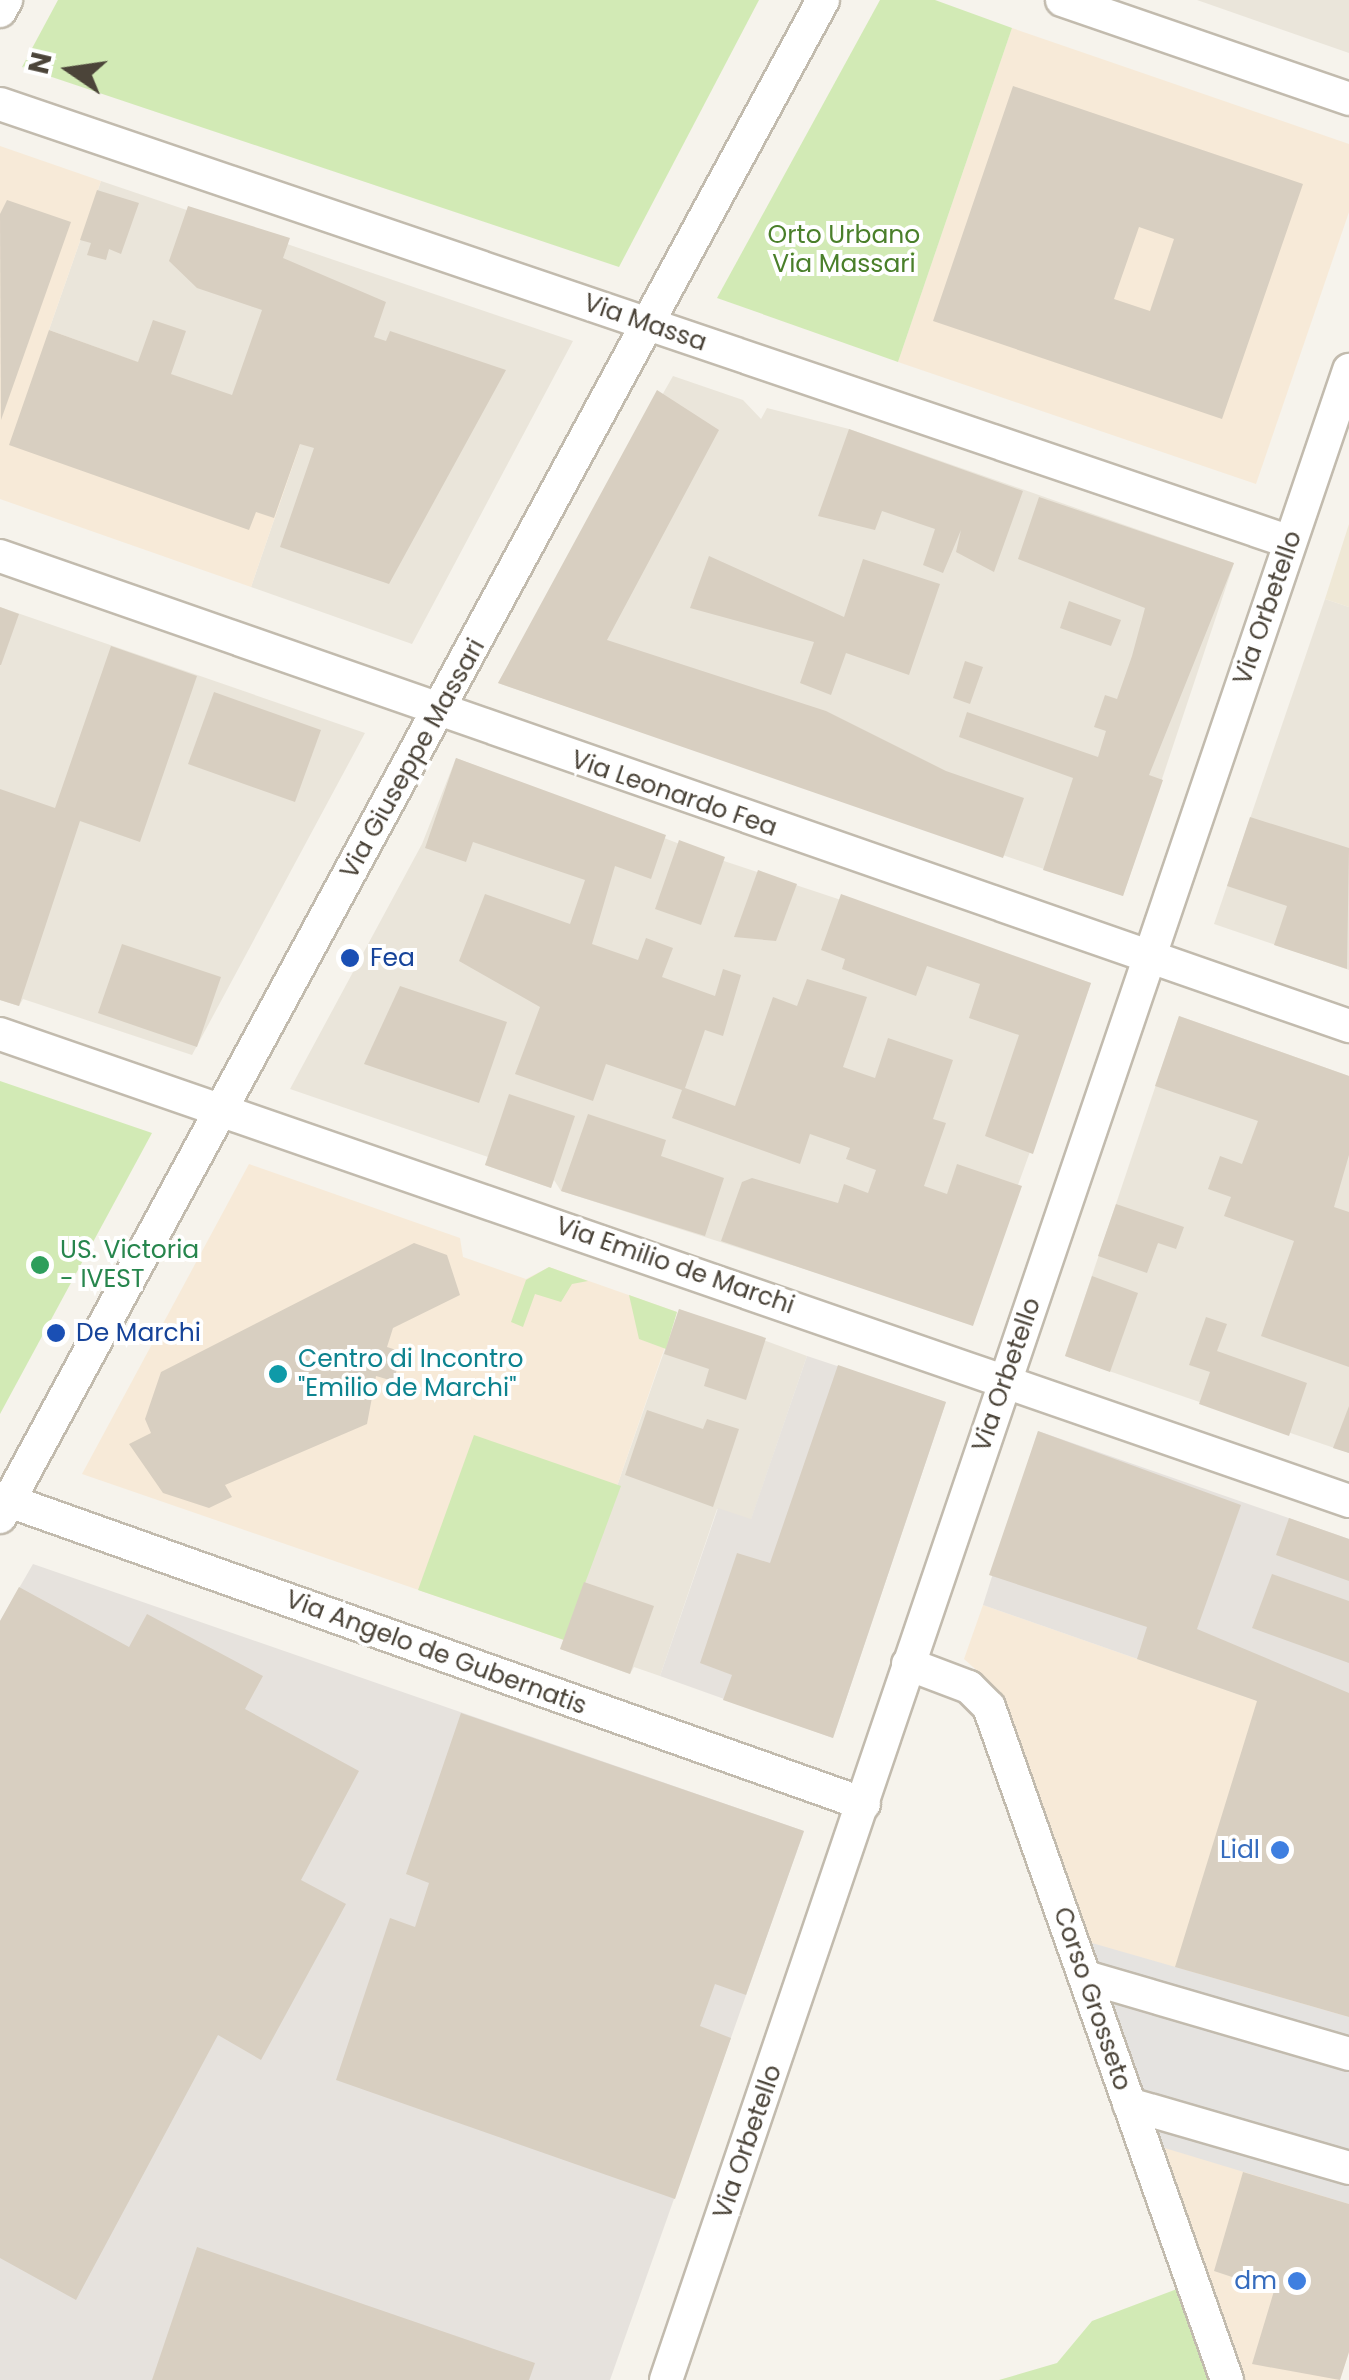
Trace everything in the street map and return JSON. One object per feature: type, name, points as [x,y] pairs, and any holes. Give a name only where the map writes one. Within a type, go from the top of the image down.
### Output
[{"type":"street","points":[[0,12],[6,0]]},
{"type":"street","name":"Via Giuseppe Massari","points":[[4,1509],[823,0]]},
{"type":"street","points":[[1062,0],[1349,99]]},
{"type":"street","name":"Via Massa","points":[[0,104],[1290,542]]},
{"type":"street","name":"Via Orbetello","points":[[666,2380],[1349,370]]},
{"type":"street","name":"Via Leonardo Fea","points":[[0,556],[438,714],[1349,1026]]},
{"type":"street","name":"Via Emilio de Marchi","points":[[0,1034],[1349,1502]]},
{"type":"street","name":"Via Angelo de Gubernatis","points":[[4,1509],[864,1804]]},
{"type":"street","name":"Corso Grosseto","points":[[908,1664],[984,1698],[1227,2380]]},
{"type":"street","points":[[1086,1977],[1349,2054]]},
{"type":"street","points":[[1129,2104],[1349,2168]]},
{"type":"shaded area","points":[[1197,0],[1349,0],[1349,53]]},
{"type":"shaded area","points":[[1012,28],[1349,144],[1349,212],[1256,484],[898,362]]},
{"type":"shaded area","points":[[0,146],[101,181],[49,330],[307,424],[251,587],[0,499]]},
{"type":"shaded area","points":[[101,181],[573,341],[412,644],[251,587],[307,424],[49,330]]},
{"type":"shaded area","points":[[673,376],[743,400],[761,419],[767,408],[849,429],[1234,563],[1123,896],[498,683]]},
{"type":"shaded area","points":[[1349,524],[1349,607],[1325,599]]},
{"type":"shaded area","points":[[1325,599],[1349,607],[1349,970],[1214,924]]},
{"type":"shaded area","points":[[0,607],[365,733],[192,1055],[23,999],[19,1006],[0,1000]]},
{"type":"shaded area","points":[[456,758],[724,861],[1091,983],[1018,1185],[817,1273],[561,1191],[554,1180],[551,1188],[485,1165],[488,1157],[290,1089],[422,844]]},
{"type":"shaded area","points":[[1179,1016],[1349,1076],[1349,1453],[1065,1356]]},
{"type":"shaded area","points":[[249,1164],[460,1238],[463,1257],[526,1279],[549,1267],[677,1312],[564,1640],[82,1474]]},
{"type":"shaded area","points":[[679,1309],[807,1356],[751,1520],[717,1509],[660,1676],[634,1667],[630,1674],[560,1649]]},
{"type":"shaded area","points":[[807,1356],[946,1402],[833,1738],[660,1676],[718,1508],[751,1519]]},
{"type":"shaded area","points":[[1038,1431],[1349,1539],[1349,1733],[983,1605]]},
{"type":"shaded area","points":[[33,1564],[804,1831],[610,2380],[0,2380],[0,1621]]},
{"type":"shaded area","points":[[983,1605],[1349,1733],[1349,2352],[1340,2380],[1241,2380],[993,1685],[964,1659]]},
{"type":"shaded area","points":[[1085,1941],[1349,2017],[1349,2204],[1158,2146]]},
{"type":"green space","points":[[58,0],[759,0],[619,267],[22,67]]},
{"type":"green space","name":"Orto Urbano Via Massari","points":[[880,0],[935,0],[1012,28],[898,362],[717,298]]},
{"type":"green space","name":"US. Victoria - IVEST","points":[[0,1081],[152,1133],[0,1414]]},
{"type":"green space","points":[[549,1267],[588,1281],[572,1284],[561,1302],[535,1294],[523,1327],[511,1322],[526,1280]]},
{"type":"green space","points":[[629,1295],[677,1312],[666,1349],[639,1339]]},
{"type":"green space","points":[[474,1435],[621,1486],[564,1640],[418,1590]]},
{"type":"green space","points":[[1193,2283],[1212,2380],[999,2380],[1057,2363],[1092,2321]]},
{"type":"building","points":[[1013,86],[1303,184],[1222,419],[933,321]],"holes":[[[1139,227],[1174,239],[1150,311],[1114,299]]]},
{"type":"building","points":[[97,190],[139,203],[121,254],[109,249],[106,260],[87,255],[91,243],[80,240]]},
{"type":"building","points":[[7,200],[71,222],[1,420],[0,214]]},
{"type":"building","points":[[188,206],[290,238],[283,258],[386,302],[374,337],[386,341],[390,331],[506,370],[389,584],[280,547],[314,448],[300,444],[274,518],[256,512],[249,530],[9,445],[49,330],[138,362],[153,320],[186,331],[171,374],[232,395],[262,310],[197,288],[169,261]]},
{"type":"building","points":[[657,390],[719,430],[607,640],[826,711],[946,771],[1024,798],[1003,858],[498,683]]},
{"type":"building","points":[[849,429],[1023,491],[994,572],[956,552],[961,530],[943,573],[923,565],[935,529],[882,511],[875,530],[818,516]]},
{"type":"building","points":[[1039,497],[1234,563],[1149,775],[1163,780],[1123,896],[1043,870],[1073,778],[959,737],[967,712],[1098,757],[1106,731],[1094,727],[1105,695],[1117,699],[1132,656],[1145,608],[1018,559]]},
{"type":"building","points":[[709,556],[844,617],[863,559],[940,584],[909,675],[846,653],[831,695],[800,683],[814,642],[690,608]]},
{"type":"building","points":[[1069,601],[1121,620],[1111,646],[1060,628]]},
{"type":"building","points":[[0,607],[19,614],[1,665],[0,665]]},
{"type":"building","points":[[111,646],[197,676],[140,842],[80,821],[19,1006],[0,1000],[0,789],[55,808]]},
{"type":"building","points":[[965,661],[983,667],[970,704],[953,698]]},
{"type":"building","points":[[214,692],[321,730],[295,802],[188,764]]},
{"type":"building","points":[[456,758],[666,835],[651,879],[615,866],[592,944],[638,960],[646,938],[673,948],[662,977],[715,996],[723,969],[741,975],[723,1036],[705,1030],[685,1088],[735,1106],[773,997],[797,1006],[807,979],[867,997],[843,1067],[875,1078],[888,1038],[953,1060],[933,1119],[946,1123],[924,1186],[947,1194],[957,1164],[1022,1186],[973,1326],[721,1241],[742,1182],[752,1178],[838,1203],[844,1184],[868,1193],[876,1170],[846,1159],[850,1148],[810,1134],[800,1164],[672,1118],[682,1090],[606,1064],[593,1101],[515,1074],[540,1007],[459,961],[485,894],[570,924],[585,880],[473,842],[466,862],[425,848]]},
{"type":"building","points":[[1250,817],[1349,848],[1347,969],[1274,945],[1287,906],[1227,886]]},
{"type":"building","points":[[679,840],[725,857],[701,925],[655,909]]},
{"type":"building","points":[[758,870],[797,884],[776,941],[734,937]]},
{"type":"building","points":[[841,894],[1091,983],[1033,1154],[985,1136],[1019,1035],[969,1018],[980,984],[927,966],[916,996],[842,969],[845,959],[821,950]]},
{"type":"building","points":[[122,944],[221,977],[197,1047],[98,1013]]},
{"type":"building","points":[[400,986],[507,1022],[479,1103],[364,1064]]},
{"type":"building","points":[[1179,1016],[1349,1076],[1349,1155],[1334,1207],[1349,1212],[1349,1367],[1261,1336],[1294,1241],[1224,1216],[1231,1197],[1208,1189],[1220,1156],[1242,1164],[1258,1121],[1155,1086]]},
{"type":"building","points":[[509,1094],[575,1116],[551,1188],[485,1165]]},
{"type":"building","points":[[588,1114],[666,1140],[661,1156],[724,1178],[705,1236],[561,1191]]},
{"type":"building","points":[[1116,1204],[1184,1227],[1176,1249],[1158,1243],[1147,1273],[1098,1256]]},
{"type":"building","name":"Centro di Incontro \"Emilio de Marchi\"","points":[[414,1243],[447,1255],[460,1295],[393,1328],[387,1347],[403,1352],[393,1381],[376,1376],[367,1424],[225,1485],[232,1497],[209,1508],[163,1493],[129,1444],[151,1433],[145,1419],[161,1372]]},
{"type":"building","points":[[1092,1276],[1138,1293],[1110,1372],[1065,1356]]},
{"type":"building","points":[[679,1309],[766,1338],[746,1400],[704,1386],[709,1369],[664,1354]]},
{"type":"building","points":[[1206,1317],[1227,1324],[1217,1351],[1307,1383],[1289,1436],[1199,1404],[1210,1372],[1189,1365]]},
{"type":"building","points":[[838,1365],[946,1402],[833,1738],[723,1700],[732,1675],[700,1663],[737,1553],[770,1563]]},
{"type":"building","points":[[1349,1406],[1349,1453],[1333,1448]]},
{"type":"building","points":[[647,1410],[703,1429],[707,1419],[739,1429],[713,1507],[625,1475]]},
{"type":"building","points":[[1038,1431],[1241,1505],[1197,1629],[1349,1693],[1349,2017],[1175,1967],[1257,1701],[1137,1659],[1147,1627],[989,1575]]},
{"type":"building","points":[[1289,1518],[1349,1539],[1349,1581],[1276,1555]]},
{"type":"building","points":[[1272,1574],[1349,1601],[1349,1663],[1252,1628]]},
{"type":"building","points":[[584,1582],[654,1606],[630,1674],[560,1649]]},
{"type":"building","points":[[19,1587],[129,1647],[147,1614],[263,1676],[245,1709],[359,1771],[301,1880],[346,1904],[261,2060],[218,2035],[76,2300],[0,2258],[0,1621]]},
{"type":"building","points":[[461,1713],[804,1831],[746,1995],[715,1984],[700,2026],[731,2038],[675,2199],[336,2080],[390,1918],[415,1927],[429,1883],[406,1874]]},
{"type":"building","name":"dm","points":[[1243,2172],[1349,2204],[1349,2352],[1340,2380],[1252,2364],[1274,2291],[1214,2271]]},
{"type":"building","points":[[197,2247],[535,2363],[529,2380],[152,2380]]},
{"type":"place","name":"Fea","points":[[350,958]]},
{"type":"place","name":"US. Victoria - IVEST","points":[[40,1265]]},
{"type":"place","name":"De Marchi","points":[[56,1333]]},
{"type":"place","name":"Centro di Incontro \"Emilio de Marchi\"","points":[[278,1374]]},
{"type":"place","name":"Lidl","points":[[1280,1850]]},
{"type":"place","name":"dm","points":[[1297,2281]]}]
